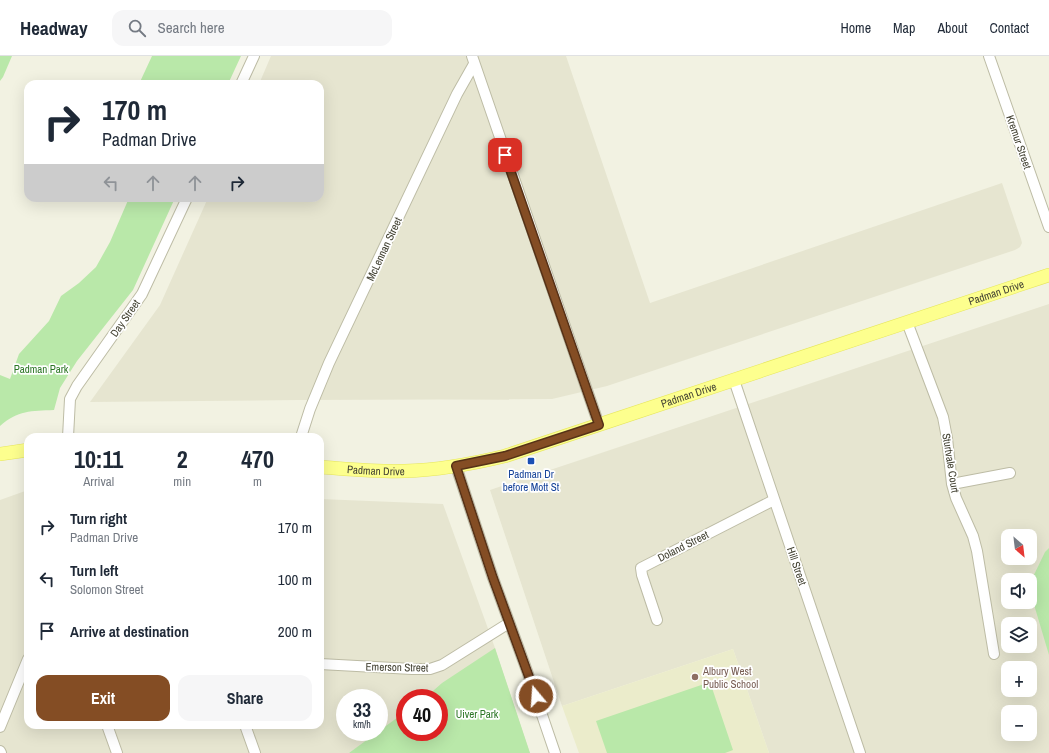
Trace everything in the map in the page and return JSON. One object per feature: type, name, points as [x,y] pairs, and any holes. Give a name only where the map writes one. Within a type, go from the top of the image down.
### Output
[{"type":"main road","name":"Padman Drive","points":[[324,467],[376,471],[405,471],[456,466],[505,456],[1049,275]]},
{"type":"main road","points":[[0,454],[24,451]]},
{"type":"street","points":[[243,80],[254,56]]},
{"type":"street","name":"Kremur Street","points":[[990,56],[1049,227]]},
{"type":"street","points":[[473,60],[599,425]]},
{"type":"street","name":"McLennan Street","points":[[302,433],[310,409],[329,363],[473,60]]},
{"type":"street","name":"Day Street","points":[[68,433],[70,399],[77,386],[142,294],[185,202]]},
{"type":"street","name":"Sturtvale Court","points":[[907,322],[943,417],[952,484],[956,498],[973,536],[977,551],[994,654]]},
{"type":"street","name":"Hill Street","points":[[734,380],[860,753]]},
{"type":"street","points":[[456,466],[464,493],[555,753]]},
{"type":"street","points":[[952,484],[1010,473]]},
{"type":"street","name":"Doland Street","points":[[657,620],[642,575],[642,568],[651,562],[774,500]]},
{"type":"street","name":"Emerson Street","points":[[324,664],[430,669],[442,665],[509,623]]},
{"type":"street","points":[[0,727],[24,669]]},
{"type":"street","points":[[108,729],[117,753]]},
{"type":"street","points":[[246,729],[255,753]]},
{"type":"shaded area","points":[[271,56],[566,56],[650,303],[1002,183],[1022,243],[1020,247],[1015,250],[607,386],[552,399],[90,402],[160,305],[206,202],[324,202],[324,80],[261,80]]},
{"type":"shaded area","points":[[1049,304],[1049,753],[769,753],[733,649],[562,706],[490,490]]},
{"type":"shaded area","points":[[24,491],[24,729],[324,729],[324,499],[443,504],[495,648],[530,753],[0,753],[0,500]]},
{"type":"shaded area","name":"Albury West Public School","points":[[733,649],[769,753],[579,753],[562,706]]},
{"type":"green space","points":[[0,56],[12,56],[0,81]]},
{"type":"green space","points":[[152,56],[241,56],[230,80],[141,80]]},
{"type":"green space","name":"Padman Park","points":[[127,202],[173,202],[133,290],[77,361],[60,388],[54,410],[25,412],[13,417],[0,426],[0,375],[10,379],[19,354],[49,321],[61,296],[79,283],[96,267],[110,242]]},
{"type":"green space","points":[[1049,548],[1049,655],[1035,609],[1037,609],[1037,573],[1035,573],[1045,552]]},
{"type":"green space","name":"Uiver Park","points":[[495,648],[530,753],[349,753],[365,741],[388,741],[388,724],[396,719],[396,741],[448,741],[448,689],[435,689]]},
{"type":"green space","points":[[710,682],[733,750],[725,753],[607,753],[596,721]]},
{"type":"place","name":"Padman Dr before Mott St","points":[[531,461]]},
{"type":"place","name":"Albury West Public School","points":[[695,677]]},
{"type":"route","points":[[505,155],[599,425],[505,456],[456,466],[493,578],[536,696]]}]
